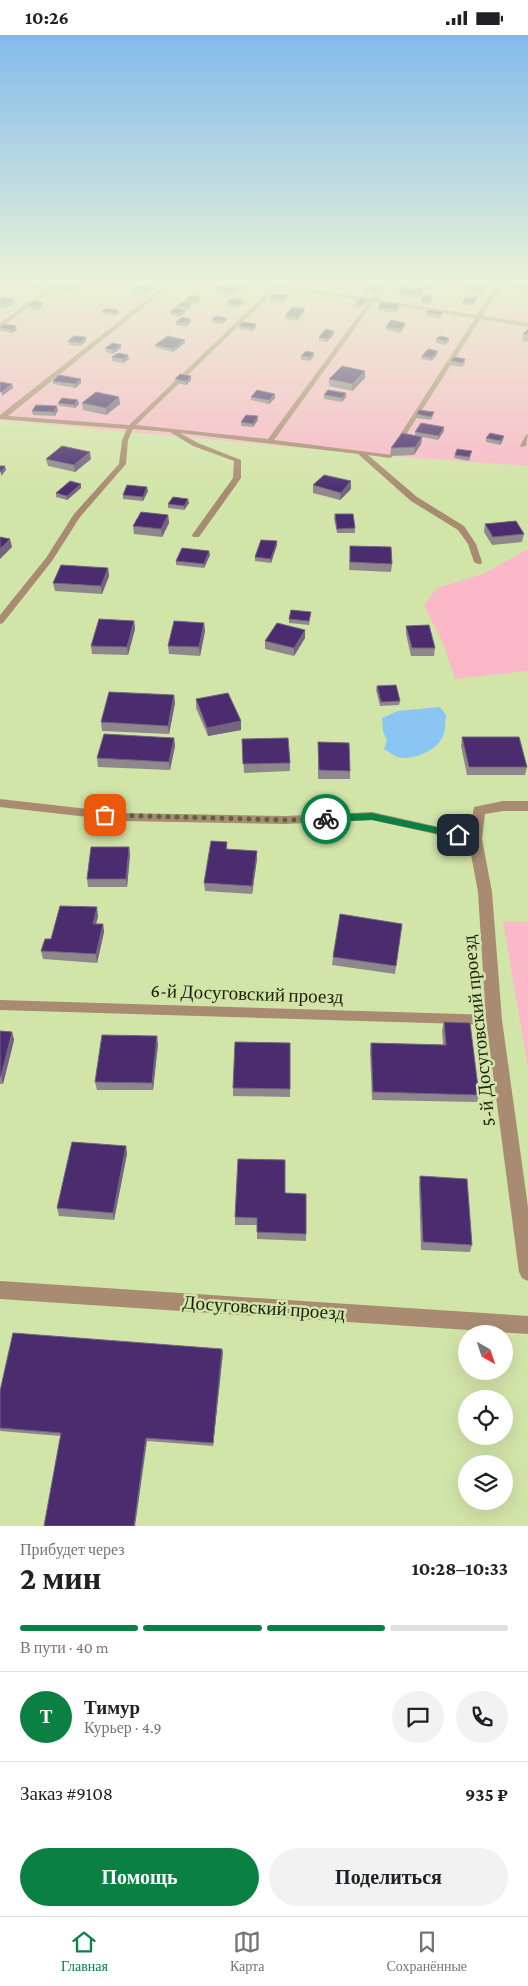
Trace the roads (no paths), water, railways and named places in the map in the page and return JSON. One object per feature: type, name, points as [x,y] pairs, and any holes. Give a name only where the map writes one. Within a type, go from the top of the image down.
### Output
[{"type":"street","name":"5-й Досуговский проезд","points":[[528,806],[503,806],[479,810],[475,839],[485,892],[494,1020],[528,1272]]},
{"type":"street","name":"Досуговский проезд","points":[[0,1290],[528,1325]]},
{"type":"lane","points":[[1,417],[81,354]]},
{"type":"lane","points":[[0,621],[49,559],[77,516],[122,464],[125,440],[131,426],[206,354]]},
{"type":"lane","points":[[271,440],[334,354]]},
{"type":"lane","points":[[390,456],[455,354]]},
{"type":"lane","points":[[1,417],[172,430],[271,440],[390,456]]},
{"type":"lane","points":[[172,430],[180,437],[192,443],[238,460],[236,478],[196,535]]},
{"type":"lane","points":[[523,446],[528,436]]},
{"type":"lane","points":[[390,456],[361,453],[414,499],[461,528],[472,544],[478,562]]},
{"type":"lane","points":[[0,803],[123,817],[286,820],[372,817],[475,839]]},
{"type":"lane","name":"6-й Досуговский проезд","points":[[0,1005],[494,1020]]},
{"type":"water","points":[[440,707],[446,715],[445,730],[435,747],[423,754],[410,758],[396,756],[384,749],[387,741],[383,731],[382,718],[398,711]]}]
